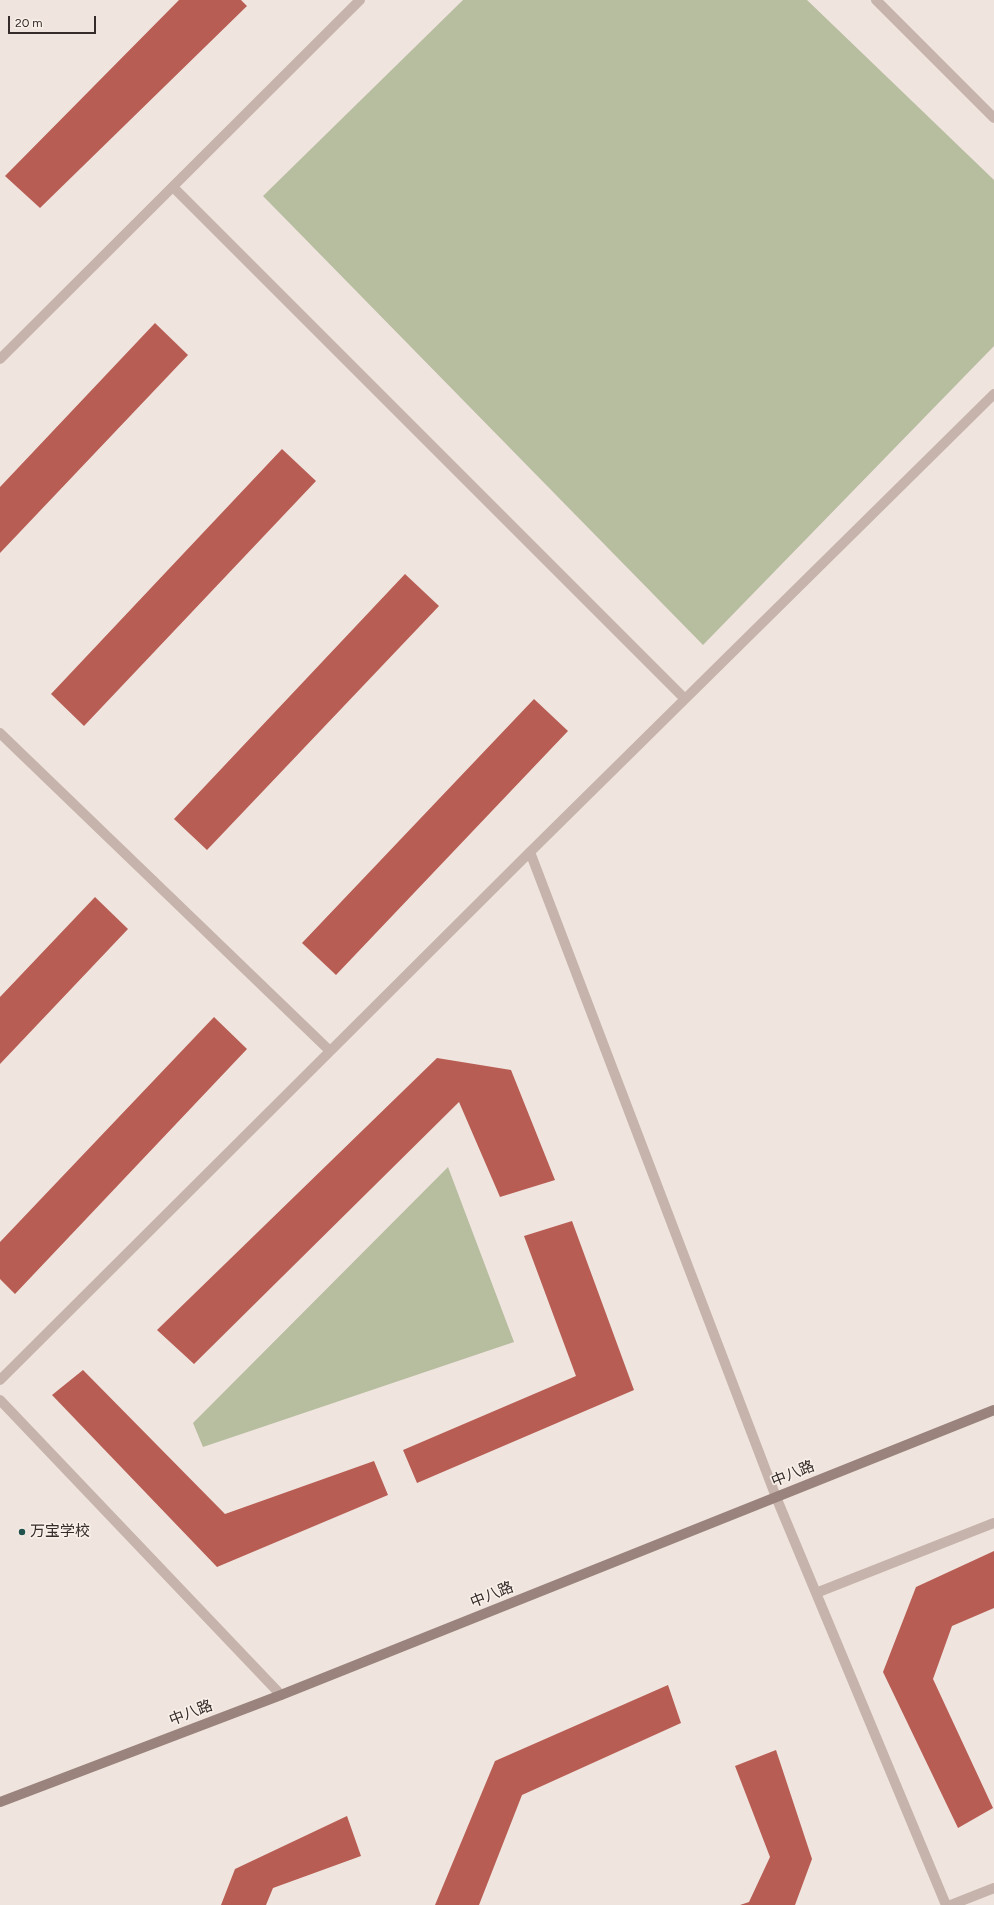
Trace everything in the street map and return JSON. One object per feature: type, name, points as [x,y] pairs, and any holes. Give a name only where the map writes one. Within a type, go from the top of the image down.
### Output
[{"type":"main road","name":"中八路","points":[[0,1802],[281,1696],[994,1410]]},
{"type":"street","points":[[0,359],[360,0]]},
{"type":"street","points":[[876,0],[994,118]]},
{"type":"street","points":[[173,187],[685,699]]},
{"type":"street","points":[[0,1380],[530,852],[994,394]]},
{"type":"street","points":[[0,733],[330,1051]]},
{"type":"street","points":[[530,852],[776,1497],[946,1905]]},
{"type":"street","points":[[0,1400],[281,1696]]},
{"type":"street","points":[[816,1593],[994,1523]]},
{"type":"street","points":[[951,1905],[994,1888]]},
{"type":"green space","points":[[463,0],[807,0],[994,180],[994,346],[703,645],[263,196]]},
{"type":"green space","points":[[448,1167],[514,1342],[203,1447],[193,1423]]},
{"type":"building","points":[[179,0],[241,0],[247,6],[40,208],[5,176]]},
{"type":"building","points":[[155,323],[188,355],[0,553],[0,487]]},
{"type":"building","points":[[282,449],[316,481],[84,726],[51,694]]},
{"type":"building","points":[[405,574],[439,606],[207,850],[174,819]]},
{"type":"building","points":[[534,699],[568,731],[336,975],[302,943]]},
{"type":"building","points":[[95,897],[128,929],[0,1064],[0,997]]},
{"type":"building","points":[[214,1017],[247,1049],[15,1294],[0,1279],[0,1242]]},
{"type":"building","points":[[437,1058],[511,1070],[555,1180],[500,1197],[459,1102],[194,1364],[157,1330]]},
{"type":"building","points":[[572,1221],[634,1390],[417,1483],[403,1450],[576,1376],[524,1236]]},
{"type":"building","points":[[83,1370],[225,1514],[374,1461],[388,1495],[217,1567],[52,1395]]},
{"type":"building","points":[[994,1551],[994,1608],[952,1626],[933,1679],[993,1808],[958,1828],[883,1672],[916,1587]]},
{"type":"building","points":[[668,1685],[681,1723],[522,1795],[479,1905],[435,1905],[495,1761]]},
{"type":"building","points":[[776,1750],[812,1859],[795,1905],[740,1905],[749,1902],[770,1857],[735,1766]]},
{"type":"building","points":[[347,1816],[361,1856],[273,1888],[266,1905],[221,1905],[235,1869]]},
{"type":"place","name":"万宝学校","points":[[22,1532]]}]
